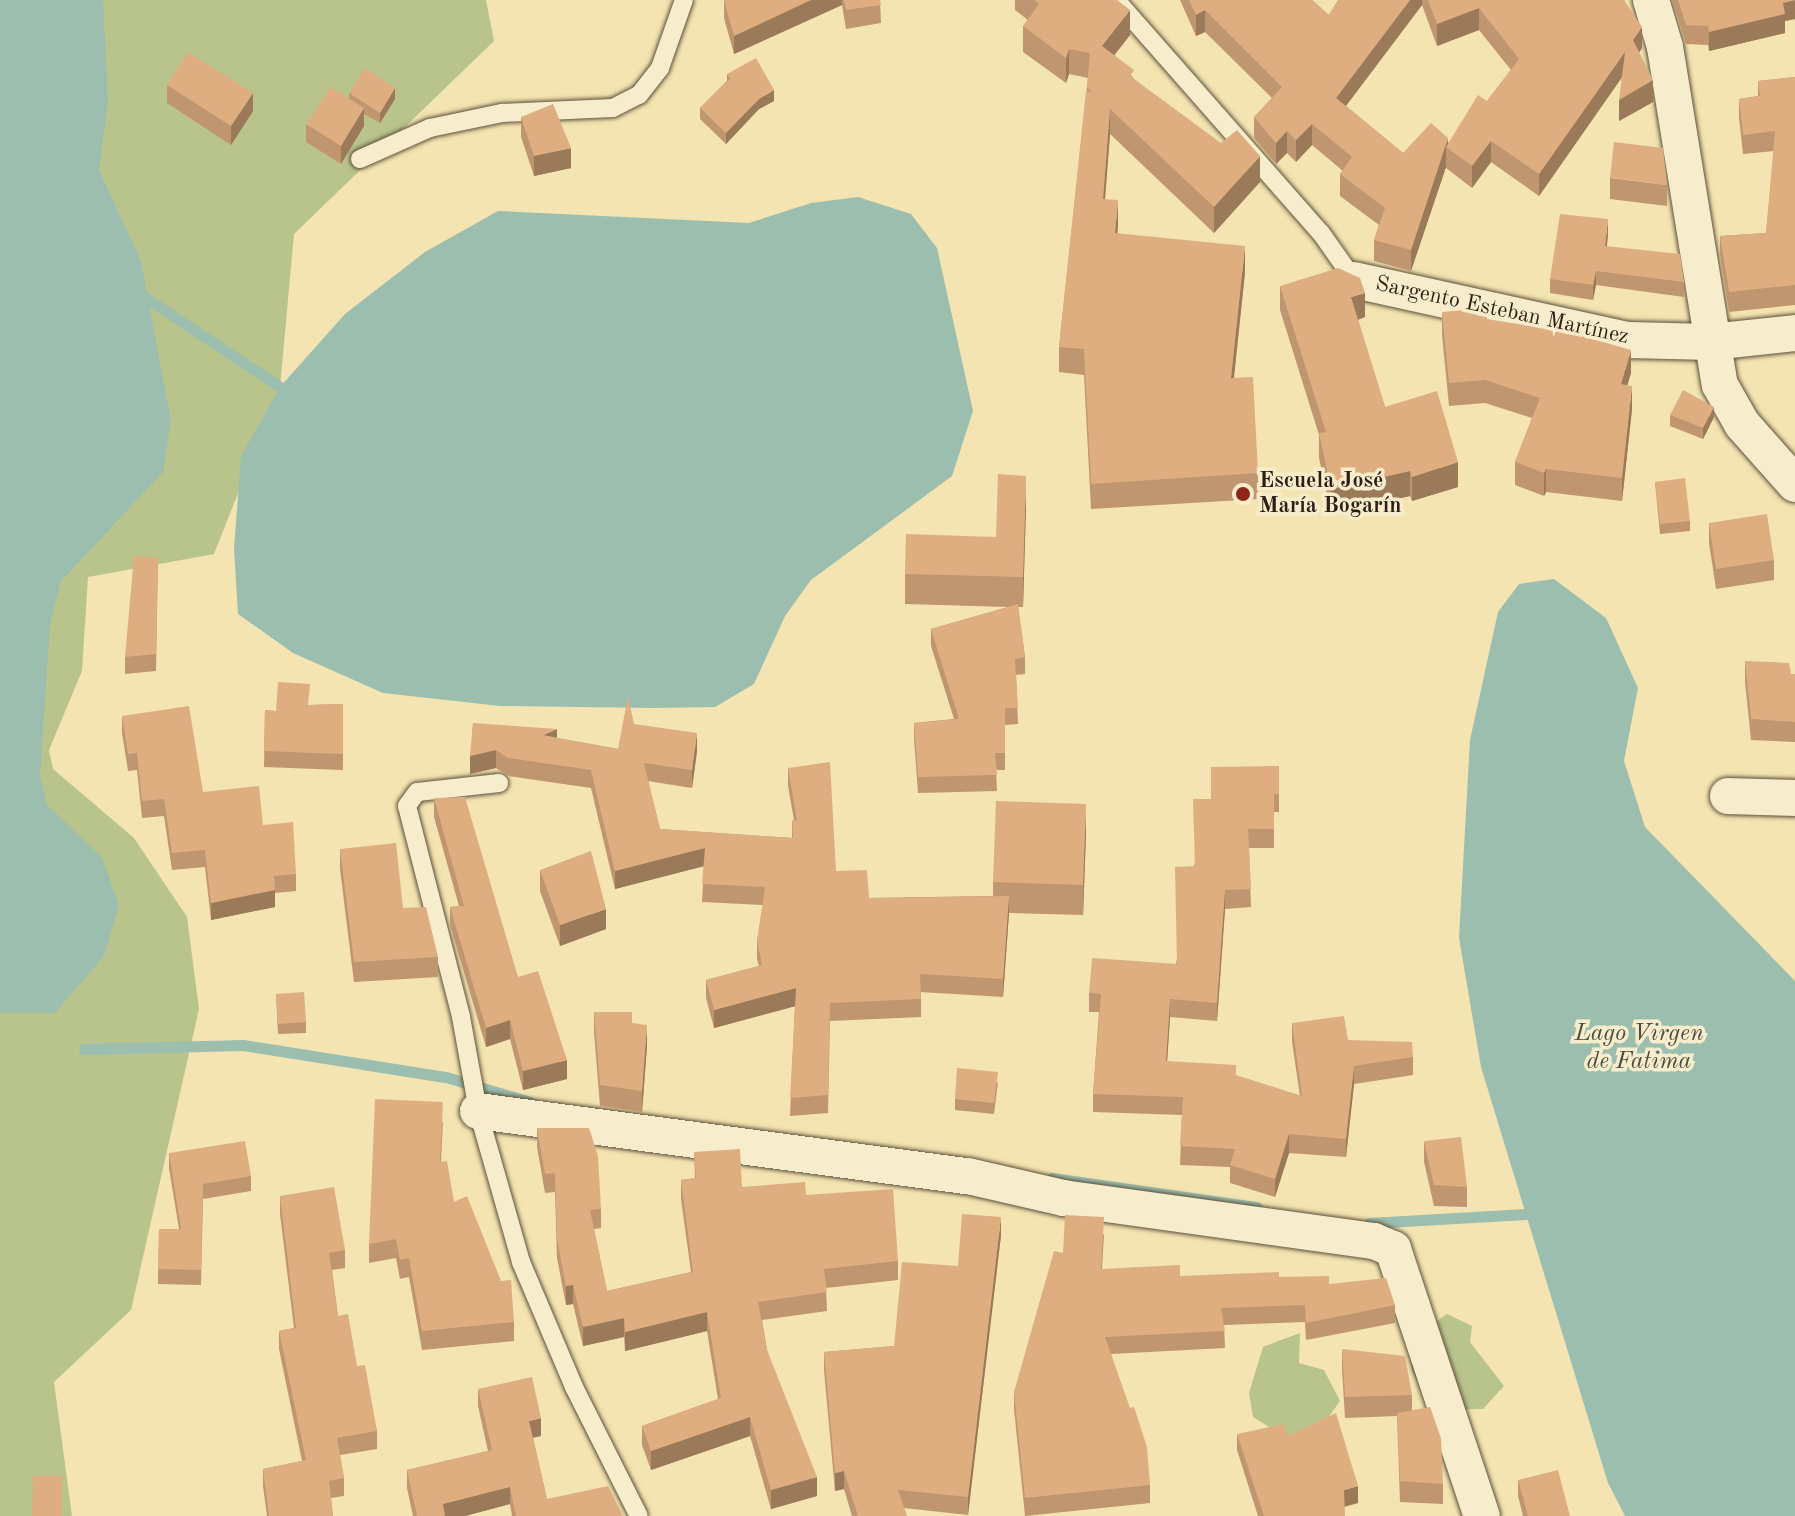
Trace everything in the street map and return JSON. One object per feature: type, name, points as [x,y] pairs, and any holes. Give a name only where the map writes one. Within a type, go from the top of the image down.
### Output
[{"type":"street","points":[[1651,0],[1665,47],[1720,385],[1742,424],[1795,484]]},
{"type":"street","name":"Sargento Esteban Martínez","points":[[1354,280],[1628,340],[1711,342],[1795,333]]},
{"type":"street","points":[[1728,796],[1795,798]]},
{"type":"street","points":[[478,1111],[968,1176],[1063,1198],[1374,1241],[1393,1249],[1482,1516]]},
{"type":"lane","points":[[360,159],[430,128],[502,113],[613,108],[639,95],[660,68],[684,0]]},
{"type":"lane","points":[[1116,0],[1321,233],[1354,280]]},
{"type":"lane","points":[[499,783],[417,792],[407,806],[461,1017],[478,1111],[521,1262],[574,1387],[639,1516]]},
{"type":"green space","points":[[0,0],[486,0],[494,41],[294,234],[280,387],[214,554],[88,577],[82,671],[49,750],[53,769],[134,838],[187,917],[199,1009],[131,1310],[54,1382],[72,1516],[0,1516]]},
{"type":"green space","points":[[1447,1314],[1472,1326],[1470,1342],[1504,1386],[1483,1409],[1435,1410],[1412,1372],[1407,1342]]},
{"type":"green space","points":[[1300,1333],[1299,1363],[1324,1370],[1340,1401],[1313,1439],[1287,1438],[1253,1417],[1249,1393],[1263,1347]]},
{"type":"water","points":[[0,0],[103,0],[108,102],[99,170],[141,261],[171,421],[163,472],[61,581],[50,625],[40,777],[47,805],[102,857],[119,906],[104,956],[55,1013],[0,1013]]},
{"type":"water","points":[[858,197],[911,214],[937,248],[973,411],[952,476],[811,580],[785,616],[754,684],[715,707],[500,706],[383,693],[293,653],[238,614],[234,549],[241,456],[280,387],[345,314],[425,252],[498,211],[749,223],[811,203]]},
{"type":"water","name":"Lago Virgen de Fatima","points":[[1554,579],[1606,618],[1638,688],[1624,761],[1645,827],[1795,981],[1795,1516],[1625,1516],[1608,1483],[1481,1067],[1459,938],[1470,740],[1498,612],[1519,584]]},
{"type":"building","points":[[724,0],[811,0],[734,36]]},
{"type":"building","points":[[844,0],[880,0],[881,5],[846,10]]},
{"type":"building","points":[[1034,0],[1117,0],[1130,10],[1102,46],[1134,70],[1130,76],[1221,143],[1237,130],[1260,156],[1214,207],[1110,109],[1103,199],[1118,200],[1115,233],[1245,246],[1231,378],[1253,377],[1258,473],[1091,484],[1084,349],[1059,347],[1086,91],[1092,92],[1087,87],[1090,53],[1069,49],[1066,58],[1023,26],[1039,4]]},
{"type":"building","points":[[1189,0],[1312,0],[1329,15],[1338,0],[1410,0],[1336,98],[1403,153],[1431,123],[1448,138],[1411,250],[1374,240],[1385,208],[1340,174],[1352,157],[1312,124],[1296,140],[1287,131],[1276,143],[1254,117],[1282,87],[1205,10],[1196,15]]},
{"type":"building","points":[[1428,0],[1624,0],[1642,27],[1633,40],[1653,80],[1619,100],[1625,52],[1539,174],[1491,141],[1472,166],[1446,147],[1478,95],[1487,101],[1519,59],[1479,8],[1437,24]]},
{"type":"building","points":[[1678,0],[1795,0],[1783,3],[1785,14],[1709,32],[1708,26],[1686,25]]},
{"type":"building","points":[[188,52],[253,93],[231,126],[167,85]]},
{"type":"building","points":[[756,58],[774,90],[759,99],[726,133],[700,108],[730,79],[727,74]]},
{"type":"building","points":[[365,68],[395,88],[380,113],[349,93]]},
{"type":"building","points":[[1795,77],[1795,285],[1729,292],[1720,236],[1766,233],[1775,131],[1743,135],[1739,99],[1760,96],[1758,81]]},
{"type":"building","points":[[331,87],[364,108],[341,146],[306,124]]},
{"type":"building","points":[[553,104],[571,148],[534,156],[521,117]]},
{"type":"building","points":[[1614,142],[1663,148],[1667,185],[1610,178]]},
{"type":"building","points":[[1560,214],[1608,219],[1605,246],[1680,254],[1684,282],[1596,271],[1593,285],[1550,279]]},
{"type":"building","points":[[1338,268],[1360,278],[1365,293],[1351,297],[1385,407],[1437,391],[1458,462],[1412,477],[1410,471],[1331,489],[1319,433],[1326,432],[1280,286]]},
{"type":"building","points":[[1486,308],[1487,319],[1568,332],[1631,350],[1621,384],[1632,386],[1622,478],[1546,469],[1544,473],[1515,462],[1540,398],[1485,380],[1449,383],[1442,312]]},
{"type":"building","points":[[1683,390],[1714,407],[1703,428],[1670,415]]},
{"type":"building","points":[[998,474],[1026,476],[1023,577],[905,574],[906,534],[996,537]]},
{"type":"building","points":[[1685,478],[1690,521],[1660,524],[1655,482]]},
{"type":"building","points":[[1767,514],[1774,560],[1716,569],[1709,523]]},
{"type":"building","points":[[134,556],[158,558],[156,654],[125,657]]},
{"type":"building","points":[[1018,604],[1025,657],[1015,659],[1018,708],[1005,708],[1005,753],[995,753],[997,775],[918,777],[914,723],[959,719],[931,629]]},
{"type":"building","points":[[1745,661],[1789,663],[1791,674],[1795,674],[1795,722],[1751,719]]},
{"type":"building","points":[[278,682],[310,684],[308,705],[343,704],[343,754],[264,751],[265,710],[276,711]]},
{"type":"building","points":[[628,696],[634,724],[697,733],[692,770],[644,763],[660,829],[793,838],[792,820],[797,820],[788,768],[830,762],[836,871],[867,870],[869,898],[1009,896],[1003,979],[920,974],[921,999],[830,1003],[828,1095],[790,1098],[796,988],[714,1010],[706,980],[762,965],[757,941],[765,887],[702,884],[705,848],[615,871],[591,770],[508,758],[496,750],[470,756],[473,723],[557,729],[543,735],[618,749]]},
{"type":"building","points":[[189,706],[203,792],[259,786],[263,825],[293,822],[296,874],[274,876],[275,890],[211,903],[205,850],[172,853],[164,799],[142,801],[137,753],[128,754],[122,716]]},
{"type":"building","points":[[1279,766],[1279,794],[1274,794],[1274,829],[1248,829],[1251,889],[1225,890],[1217,1003],[1170,999],[1166,1061],[1236,1065],[1236,1075],[1302,1096],[1292,1023],[1344,1016],[1348,1040],[1412,1042],[1413,1057],[1354,1066],[1346,1139],[1289,1134],[1275,1179],[1230,1165],[1235,1149],[1180,1146],[1183,1097],[1093,1094],[1101,994],[1089,993],[1092,958],[1177,964],[1175,867],[1195,866],[1193,799],[1211,799],[1211,767]]},
{"type":"building","points":[[465,797],[518,977],[538,971],[567,1060],[523,1071],[510,1020],[486,1028],[450,907],[464,906],[434,798]]},
{"type":"building","points":[[996,801],[1086,804],[1083,885],[993,882]]},
{"type":"building","points":[[396,843],[403,908],[426,907],[438,957],[354,962],[340,849]]},
{"type":"building","points":[[591,851],[606,909],[560,925],[540,870]]},
{"type":"building","points":[[304,992],[306,1022],[278,1024],[276,994]]},
{"type":"building","points":[[594,1012],[632,1012],[632,1023],[647,1025],[642,1091],[600,1085]]},
{"type":"building","points":[[957,1068],[998,1072],[994,1103],[955,1099]]},
{"type":"building","points":[[375,1099],[443,1102],[440,1162],[447,1161],[454,1202],[467,1196],[501,1281],[511,1280],[514,1322],[422,1331],[409,1258],[400,1260],[396,1239],[369,1244]]},
{"type":"building","points":[[537,1128],[589,1128],[598,1156],[601,1209],[590,1210],[607,1291],[693,1272],[681,1180],[696,1178],[694,1152],[740,1149],[742,1187],[805,1182],[806,1195],[893,1189],[898,1261],[824,1269],[827,1292],[758,1302],[767,1350],[817,1477],[771,1490],[750,1417],[651,1451],[642,1426],[721,1398],[707,1312],[625,1332],[624,1318],[583,1327],[573,1285],[566,1286],[557,1239],[555,1173],[545,1174]]},
{"type":"building","points":[[1461,1137],[1467,1187],[1434,1185],[1424,1141]]},
{"type":"building","points":[[245,1141],[251,1176],[203,1184],[201,1270],[158,1269],[159,1229],[181,1229],[169,1153]]},
{"type":"building","points":[[334,1187],[345,1250],[329,1253],[338,1316],[348,1314],[357,1366],[365,1365],[377,1431],[337,1438],[344,1478],[329,1481],[333,1516],[269,1516],[263,1469],[306,1460],[279,1331],[296,1328],[280,1196]]},
{"type":"building","points":[[962,1214],[1001,1217],[968,1497],[898,1490],[907,1516],[858,1516],[844,1471],[835,1473],[824,1352],[894,1346],[902,1262],[958,1266]]},
{"type":"building","points":[[1065,1215],[1104,1217],[1101,1269],[1180,1265],[1180,1276],[1279,1272],[1279,1277],[1329,1276],[1329,1284],[1386,1278],[1395,1305],[1306,1323],[1305,1305],[1221,1308],[1225,1331],[1105,1337],[1147,1447],[1150,1485],[1025,1498],[1014,1392],[1054,1251],[1063,1253]]},
{"type":"building","points":[[1342,1349],[1405,1356],[1412,1395],[1345,1397]]},
{"type":"building","points":[[532,1377],[541,1418],[529,1421],[547,1499],[608,1486],[623,1516],[516,1516],[510,1487],[443,1504],[445,1516],[417,1516],[407,1470],[492,1450],[478,1389]]},
{"type":"building","points":[[1430,1407],[1441,1438],[1443,1484],[1400,1481],[1397,1413]]},
{"type":"building","points":[[1336,1413],[1358,1486],[1344,1490],[1345,1516],[1264,1516],[1237,1434],[1284,1424],[1288,1436]]},
{"type":"building","points":[[1558,1470],[1570,1516],[1528,1516],[1518,1480]]},
{"type":"building","points":[[33,1476],[62,1476],[62,1516],[32,1516]]},
{"type":"waterway","points":[[137,292],[280,387]]},
{"type":"waterway","points":[[84,1049],[243,1045],[446,1077],[530,1102]]},
{"type":"waterway","points":[[1052,1178],[1257,1207]]},
{"type":"waterway","points":[[1369,1223],[1527,1214]]},
{"type":"place","name":"Escuela José María Bogarín","points":[[1243,494]]}]
